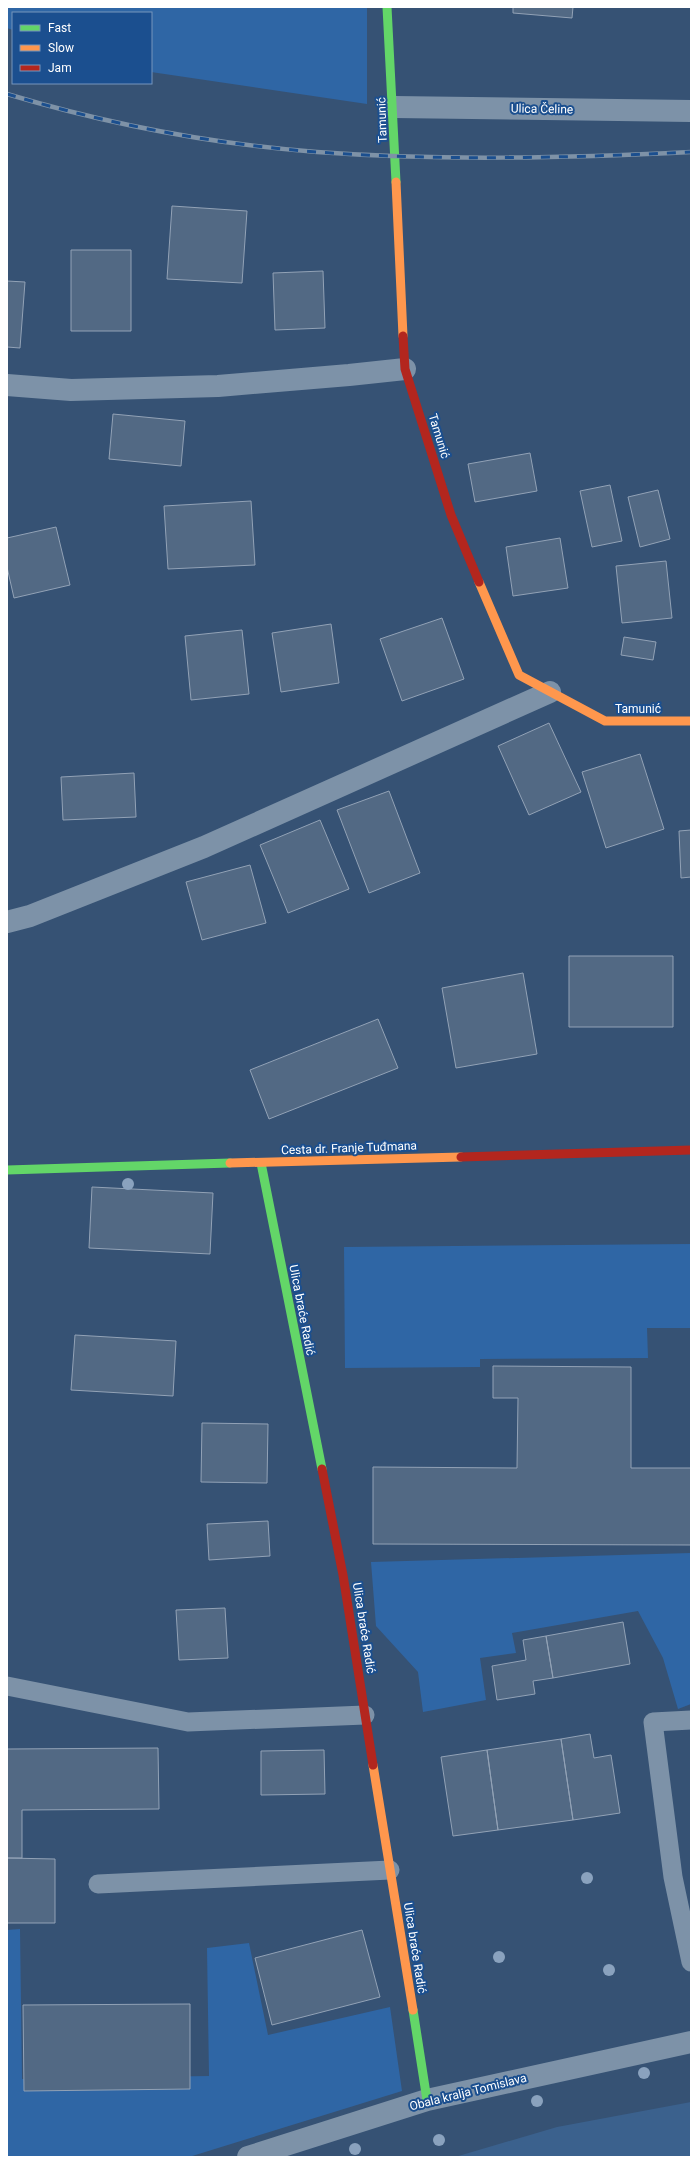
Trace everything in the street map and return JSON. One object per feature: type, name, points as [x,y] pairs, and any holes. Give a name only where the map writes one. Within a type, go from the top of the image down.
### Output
[{"type":"street","name":"Tamunić","points":[[387,7],[394,107],[405,369],[451,515],[519,675],[605,721],[691,721]]},
{"type":"street","name":"Ulica Čeline","points":[[394,107],[691,111]]},
{"type":"street","points":[[7,385],[71,390],[218,386],[405,369]]},
{"type":"street","points":[[7,922],[30,916],[204,847],[550,692]]},
{"type":"street","name":"Cesta dr. Franje Tuđmana","points":[[7,1170],[691,1150]]},
{"type":"street","name":"Ulica braće Radić","points":[[261,1163],[343,1575],[427,2100]]},
{"type":"street","name":"Obala kralja Tomislava","points":[[248,2157],[427,2100],[691,2042]]},
{"type":"lane","points":[[7,1686],[188,1722],[365,1715]]},
{"type":"lane","points":[[691,1720],[654,1722],[674,1877],[691,1962]]},
{"type":"lane","points":[[98,1884],[390,1870]]},
{"type":"shaded area","points":[[7,7],[367,7],[367,104],[152,72],[152,12],[12,12],[12,30],[7,28]]},
{"type":"shaded area","points":[[691,1244],[691,1328],[647,1328],[648,1358],[480,1359],[480,1367],[345,1368],[344,1247]]},
{"type":"shaded area","points":[[691,1553],[691,1704],[678,1709],[663,1658],[638,1611],[512,1633],[516,1653],[480,1658],[486,1700],[423,1712],[418,1672],[376,1626],[371,1562]]},
{"type":"shaded area","points":[[20,1929],[22,2079],[209,2076],[207,1948],[249,1943],[268,2035],[390,2007],[402,2091],[189,2157],[7,2157],[7,1930]]},
{"type":"shaded area","points":[[691,2102],[691,2157],[455,2157],[557,2127]]},
{"type":"building","points":[[513,7],[573,7],[572,18],[513,13]]},
{"type":"building","points":[[172,206],[247,211],[242,283],[167,279]]},
{"type":"building","points":[[71,250],[131,250],[131,331],[71,331]]},
{"type":"building","points":[[323,271],[325,328],[275,330],[273,273]]},
{"type":"building","points":[[7,281],[25,282],[20,348],[7,347]]},
{"type":"building","points":[[113,414],[185,421],[181,466],[109,459]]},
{"type":"building","points":[[530,453],[537,491],[475,502],[468,464]]},
{"type":"building","points":[[610,485],[622,541],[592,547],[580,491]]},
{"type":"building","points":[[658,490],[670,539],[640,547],[628,497]]},
{"type":"building","points":[[251,501],[255,565],[168,569],[164,506]]},
{"type":"building","points":[[56,527],[70,585],[14,598],[7,567],[7,538]]},
{"type":"building","points":[[560,538],[568,588],[513,596],[506,547]]},
{"type":"building","points":[[666,561],[672,618],[622,623],[616,566]]},
{"type":"building","points":[[442,618],[464,679],[402,701],[380,639]]},
{"type":"building","points":[[331,624],[339,683],[281,692],[272,633]]},
{"type":"building","points":[[242,630],[249,694],[191,700],[185,636]]},
{"type":"building","points":[[624,637],[656,642],[653,660],[621,655]]},
{"type":"building","points":[[549,723],[581,792],[529,815],[498,746]]},
{"type":"building","points":[[640,754],[664,829],[606,848],[582,772]]},
{"type":"building","points":[[134,773],[136,817],[63,820],[61,777]]},
{"type":"building","points":[[389,791],[420,873],[369,893],[337,810]]},
{"type":"building","points":[[320,820],[349,889],[288,913],[260,845]]},
{"type":"building","points":[[691,830],[691,877],[681,878],[679,831]]},
{"type":"building","points":[[250,865],[266,923],[202,940],[186,882]]},
{"type":"building","points":[[569,956],[673,956],[673,1027],[569,1027]]},
{"type":"building","points":[[523,973],[537,1054],[456,1068],[442,988]]},
{"type":"building","points":[[378,1019],[398,1068],[269,1119],[250,1070]]},
{"type":"building","points":[[92,1187],[213,1193],[210,1254],[89,1248]]},
{"type":"building","points":[[75,1335],[176,1341],[173,1396],[71,1390]]},
{"type":"building","points":[[493,1366],[631,1367],[631,1468],[691,1468],[691,1545],[373,1544],[373,1467],[517,1468],[518,1398],[493,1398]]},
{"type":"building","points":[[202,1423],[268,1424],[267,1483],[201,1482]]},
{"type":"building","points":[[268,1521],[270,1556],[209,1560],[207,1524]]},
{"type":"building","points":[[225,1608],[228,1658],[179,1660],[176,1610]]},
{"type":"building","points":[[623,1622],[630,1664],[553,1678],[546,1636]]},
{"type":"building","points":[[546,1636],[553,1678],[533,1681],[535,1694],[497,1700],[492,1666],[526,1660],[523,1640]]},
{"type":"building","points":[[590,1734],[594,1758],[611,1755],[620,1813],[573,1820],[561,1739]]},
{"type":"building","points":[[561,1739],[573,1820],[498,1830],[487,1750]]},
{"type":"building","points":[[158,1748],[159,1809],[22,1810],[22,1858],[7,1858],[7,1749]]},
{"type":"building","points":[[324,1750],[325,1794],[261,1795],[261,1751]]},
{"type":"building","points":[[487,1750],[498,1830],[453,1836],[441,1757]]},
{"type":"building","points":[[7,1858],[55,1859],[55,1923],[7,1923]]},
{"type":"building","points":[[362,1930],[380,1997],[272,2025],[255,1958]]},
{"type":"building","points":[[190,2004],[190,2089],[24,2091],[23,2005]]},
{"type":"railway","points":[[7,94],[83,115],[160,131],[238,144],[317,152],[457,158],[598,156],[691,152]]},
{"type":"traffic: fast","points":[[387,7],[396,182]]},
{"type":"traffic: fast","points":[[7,1170],[230,1163]]},
{"type":"traffic: fast","points":[[261,1163],[322,1469]]},
{"type":"traffic: fast","points":[[413,2010],[427,2100]]},
{"type":"traffic: slow","points":[[396,182],[403,336]]},
{"type":"traffic: slow","points":[[479,582],[519,675],[605,721],[691,721]]},
{"type":"traffic: slow","points":[[230,1163],[461,1157]]},
{"type":"traffic: slow","points":[[373,1765],[413,2010]]},
{"type":"traffic: jam","points":[[403,336],[405,369],[451,515],[479,582]]},
{"type":"traffic: jam","points":[[461,1157],[691,1150]]},
{"type":"traffic: jam","points":[[322,1469],[343,1575],[373,1765]]}]
